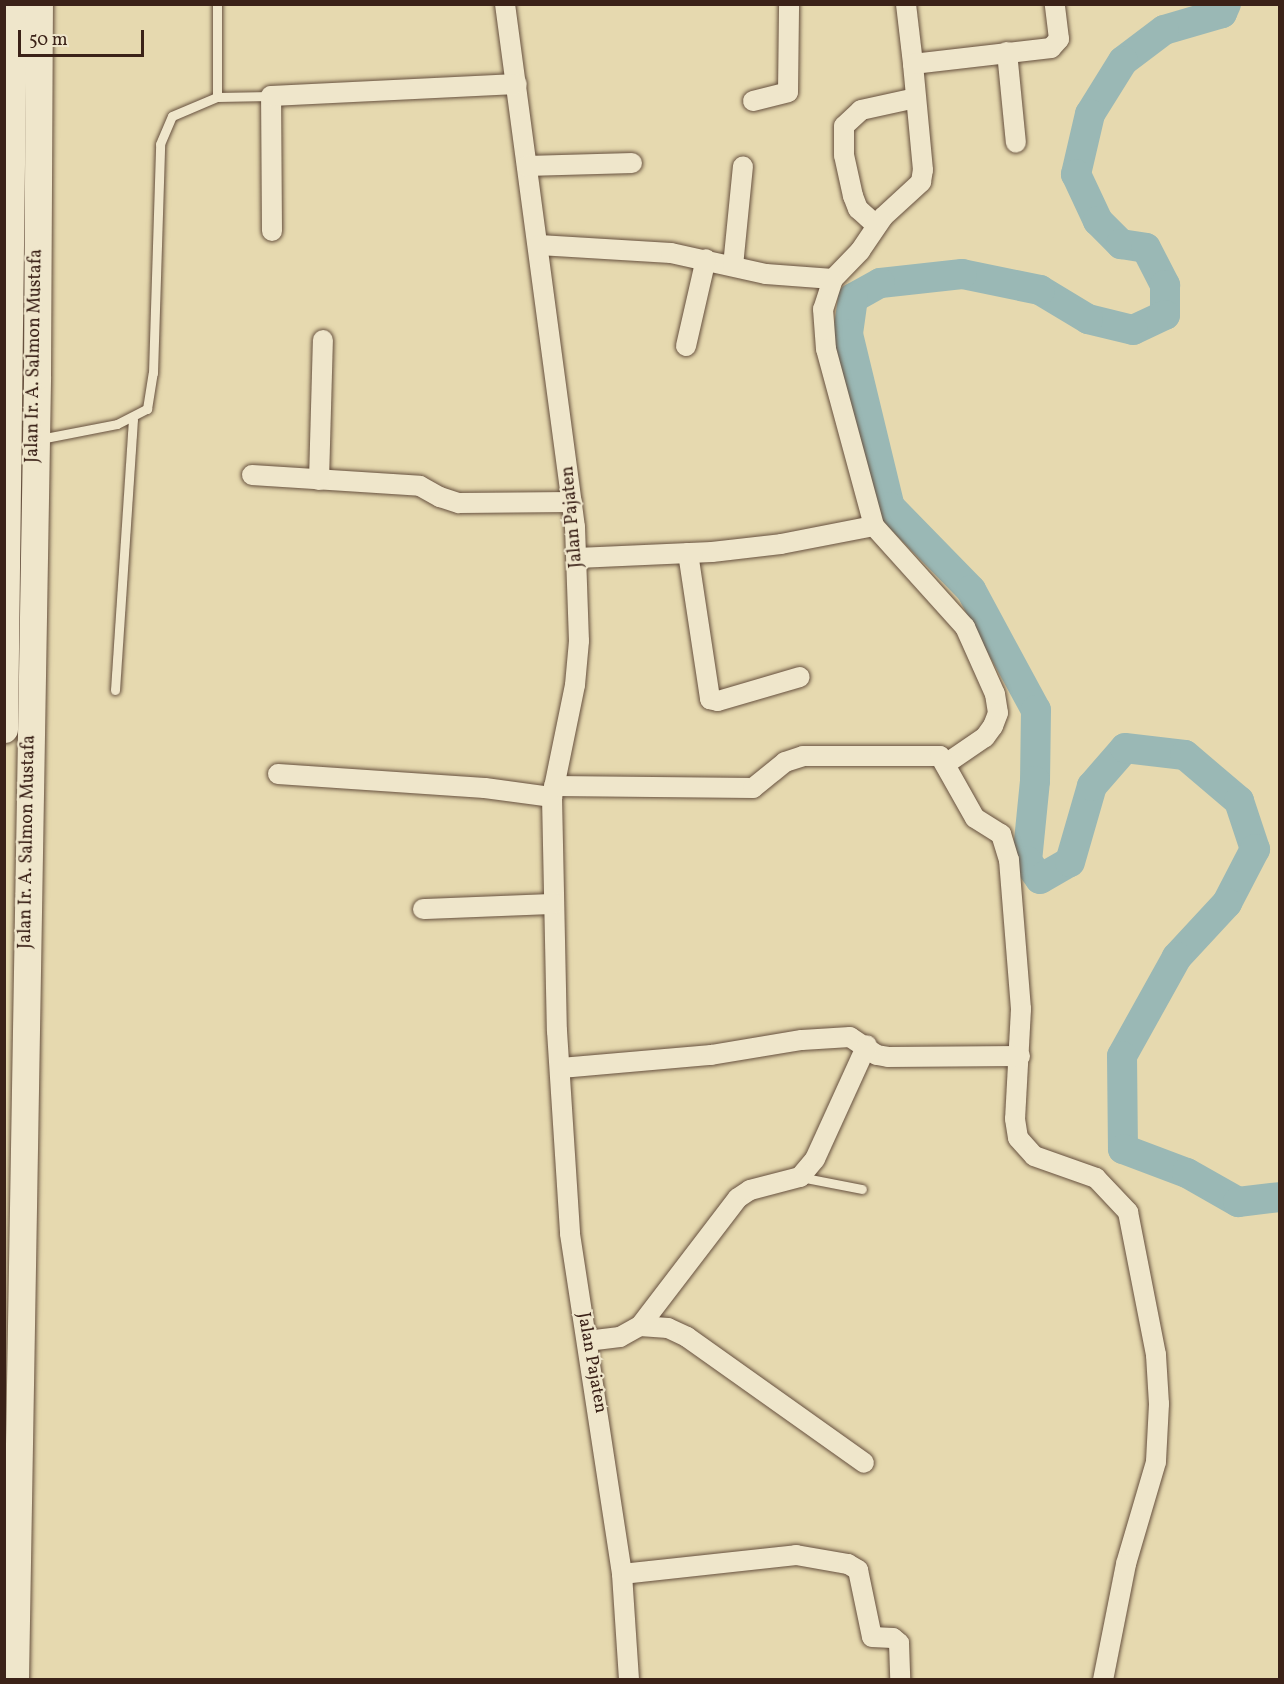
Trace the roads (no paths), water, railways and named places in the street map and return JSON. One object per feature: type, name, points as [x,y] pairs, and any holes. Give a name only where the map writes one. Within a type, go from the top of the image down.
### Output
[{"type":"street","name":"Jalan Ir. A. Salmon Mustafa","points":[[13,4],[25,156],[34,440],[15,1680]]},
{"type":"street","name":"Jalan Ir. A. Salmon Mustafa","points":[[4,729],[25,156],[39,4]]},
{"type":"street","name":"Jalan Pajaten","points":[[506,4],[572,502],[577,558],[579,641],[575,685],[553,792],[558,1038],[568,1214],[622,1574],[629,1680]]},
{"type":"street","points":[[753,101],[788,93],[789,4]]},
{"type":"street","points":[[906,4],[916,98],[921,182],[876,225],[860,251],[833,279],[823,309],[826,349],[874,526],[965,627],[995,694],[998,713],[989,732],[947,763]]},
{"type":"street","points":[[913,64],[1057,45],[1055,4]]},
{"type":"street","points":[[1007,52],[1016,142]]},
{"type":"street","points":[[272,231],[271,96],[517,84]]},
{"type":"street","points":[[876,225],[858,209],[853,196],[844,155],[844,126],[861,110],[916,98]]},
{"type":"street","points":[[527,166],[632,163]]},
{"type":"street","points":[[733,266],[743,166]]},
{"type":"street","points":[[539,245],[636,250],[706,260],[766,274],[833,279]]},
{"type":"street","points":[[686,346],[706,260]]},
{"type":"street","points":[[319,480],[323,340]]},
{"type":"street","points":[[252,475],[420,486],[440,497],[459,502],[572,502]]},
{"type":"street","points":[[577,558],[688,553],[781,544],[874,526]]},
{"type":"street","points":[[688,553],[710,699],[718,701],[800,677]]},
{"type":"street","points":[[278,774],[553,792],[753,788],[785,762],[803,756],[940,756],[947,763],[971,810],[998,829],[1009,860],[1020,998],[1020,1056],[1015,1119],[1018,1138],[1034,1156],[1096,1178],[1128,1212],[1156,1355],[1159,1404],[1156,1462],[1126,1564],[1103,1680]]},
{"type":"street","points":[[423,909],[554,904]]},
{"type":"street","points":[[561,1068],[763,1049],[812,1039],[850,1036],[867,1045],[877,1055],[888,1057],[1020,1056]]},
{"type":"street","points":[[587,1341],[620,1337],[640,1326],[738,1198],[750,1190],[800,1177],[815,1159],[867,1045]]},
{"type":"street","points":[[640,1326],[668,1328],[687,1337],[864,1463]]},
{"type":"street","points":[[622,1574],[796,1555],[848,1564],[858,1570],[872,1636],[893,1638],[899,1643],[900,1680]]},
{"type":"lane","points":[[217,4],[217,97]]},
{"type":"lane","points":[[34,440],[133,420],[147,409],[153,373],[160,144],[172,116],[217,97],[271,96]]},
{"type":"lane","points":[[115,690],[133,420]]},
{"type":"lane","points":[[800,1177],[862,1188]]},
{"type":"waterway","points":[[1226,4],[1222,13],[1164,30],[1123,61],[1090,114],[1076,174],[1098,221],[1121,244],[1146,248],[1165,285],[1165,315],[1133,330],[1088,319],[1040,290],[962,274],[880,283],[853,298],[848,334],[890,507],[971,590],[1036,710],[1035,781],[1027,861],[1040,879],[1070,862],[1092,786],[1125,748],[1185,755],[1239,801],[1255,849],[1227,903],[1177,957],[1122,1056],[1123,1149],[1187,1173],[1238,1202],[1280,1197]]}]
